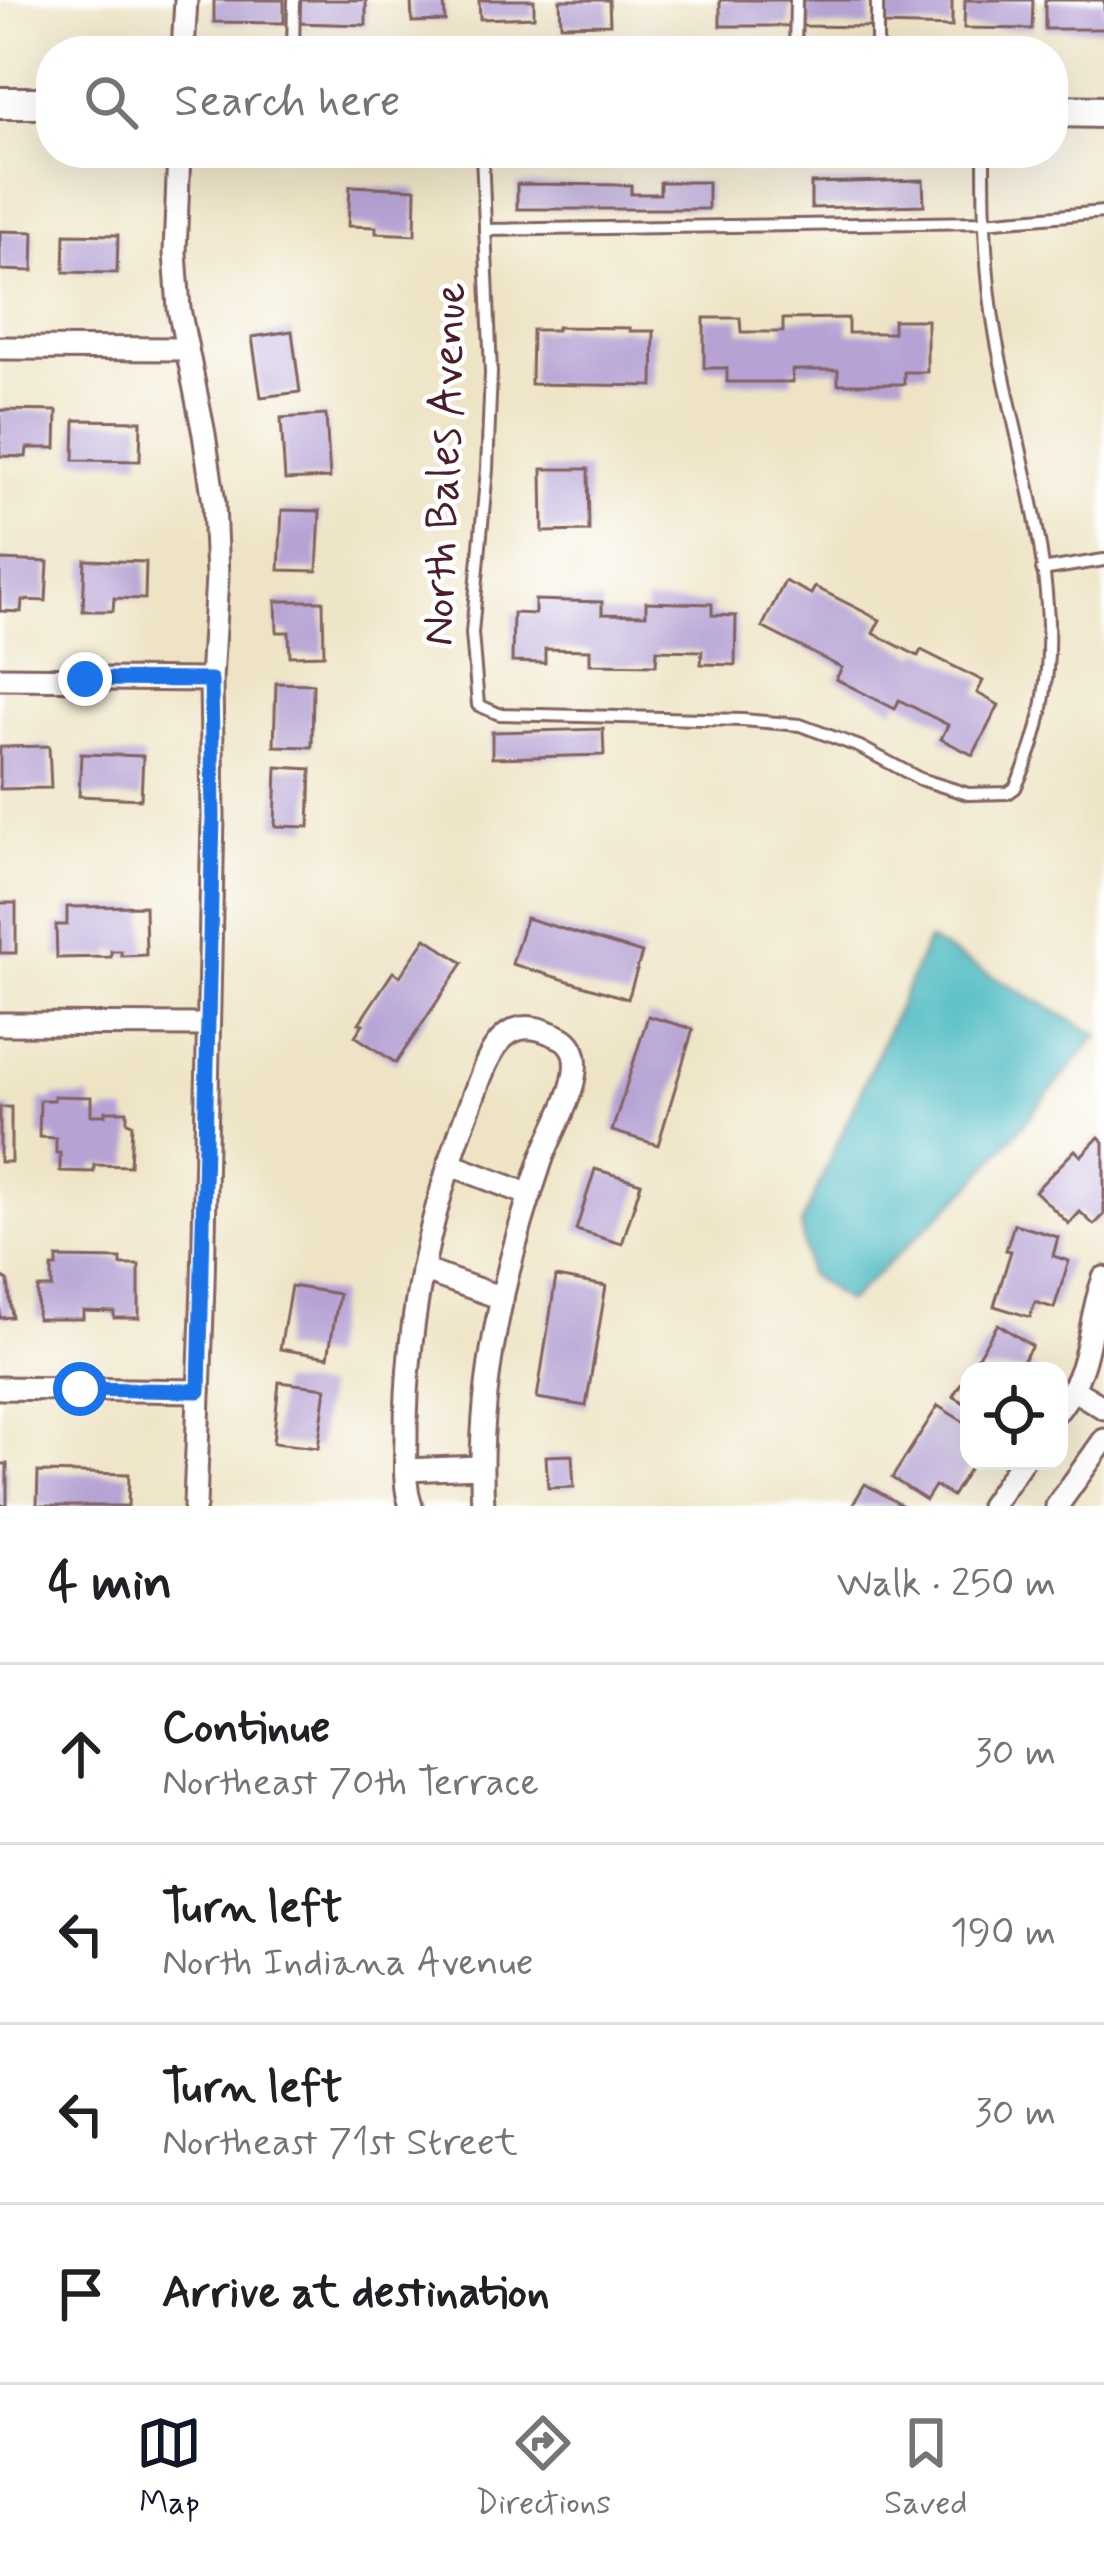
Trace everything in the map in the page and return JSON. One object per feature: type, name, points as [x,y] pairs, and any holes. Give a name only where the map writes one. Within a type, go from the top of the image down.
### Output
[{"type":"main road","points":[[0,103],[36,103]]},
{"type":"main road","points":[[1068,111],[1104,112]]},
{"type":"street","points":[[184,36],[186,0]]},
{"type":"street","points":[[179,168],[179,309],[214,503],[217,577],[195,1506]]},
{"type":"street","points":[[0,348],[187,349]]},
{"type":"street","points":[[0,678],[211,680]]},
{"type":"street","points":[[0,1024],[208,1025]]},
{"type":"street","points":[[411,1506],[406,1398],[412,1334],[422,1270],[449,1164],[477,1086],[505,1033],[520,1026],[536,1027],[561,1038],[576,1054],[578,1071],[544,1151],[502,1298],[488,1375],[483,1506]]},
{"type":"street","points":[[449,1164],[530,1195]]},
{"type":"street","points":[[422,1270],[502,1298]]},
{"type":"street","points":[[1068,1398],[1084,1367],[1104,1278]]},
{"type":"street","points":[[0,1388],[199,1391]]},
{"type":"street","points":[[1075,1390],[1104,1408]]},
{"type":"street","points":[[1057,1506],[1104,1439]]},
{"type":"street","points":[[406,1470],[481,1467]]},
{"type":"street","points":[[991,1506],[1016,1470]]},
{"type":"lane","points":[[293,36],[294,0]]},
{"type":"lane","points":[[795,36],[796,0]]},
{"type":"lane","points":[[877,0],[877,36]]},
{"type":"lane","name":"North Bales Avenue","points":[[483,168],[491,373],[488,469],[472,633],[478,705],[499,714],[800,724],[860,746],[920,779],[968,794],[1008,793],[1022,773],[1043,696],[1048,616],[1042,570]]},
{"type":"lane","points":[[984,168],[988,287],[1036,519],[1042,570],[1104,560]]},
{"type":"lane","points":[[485,230],[984,222],[1104,212]]},
{"type":"water","points":[[928,940],[1098,1035],[971,1186],[847,1302],[808,1274],[801,1225]]},
{"type":"building","points":[[214,0],[284,0],[284,23],[214,22]]},
{"type":"building","points":[[296,0],[366,0],[366,25],[296,23]]},
{"type":"building","points":[[411,0],[444,0],[445,21],[412,22]]},
{"type":"building","points":[[479,0],[534,0],[534,17],[480,19]]},
{"type":"building","points":[[560,0],[609,0],[610,24],[561,25]]},
{"type":"building","points":[[720,0],[790,0],[790,26],[720,26]]},
{"type":"building","points":[[802,0],[871,0],[870,27],[802,26]]},
{"type":"building","points":[[883,0],[952,0],[952,27],[882,25]]},
{"type":"building","points":[[965,0],[1033,0],[1032,29],[964,28]]},
{"type":"building","points":[[1045,0],[1104,0],[1104,29],[1045,29]]},
{"type":"building","points":[[923,180],[924,205],[811,208],[811,183]]},
{"type":"building","points":[[660,182],[708,182],[708,209],[517,209],[517,184],[631,185],[631,194],[660,194]]},
{"type":"building","points":[[350,186],[416,189],[415,235],[348,226]]},
{"type":"building","points":[[0,231],[34,232],[33,271],[0,270]]},
{"type":"building","points":[[65,234],[118,235],[117,273],[64,272]]},
{"type":"building","points":[[704,318],[740,318],[741,332],[783,332],[783,319],[848,318],[848,333],[893,333],[893,320],[927,320],[927,372],[904,372],[904,384],[838,384],[838,370],[792,370],[793,382],[727,382],[727,368],[704,368]]},
{"type":"building","points":[[532,330],[654,331],[653,386],[531,384]]},
{"type":"building","points":[[292,331],[300,392],[261,397],[252,337]]},
{"type":"building","points":[[0,410],[57,411],[56,448],[27,448],[26,457],[0,456]]},
{"type":"building","points":[[326,415],[330,478],[285,480],[281,418]]},
{"type":"building","points":[[75,420],[141,421],[140,461],[74,460]]},
{"type":"building","points":[[542,469],[588,469],[589,531],[543,532]]},
{"type":"building","points":[[282,510],[320,511],[317,571],[279,570]]},
{"type":"building","points":[[0,560],[48,562],[46,601],[22,600],[21,612],[0,611]]},
{"type":"building","points":[[85,560],[146,562],[145,599],[114,598],[113,611],[83,611]]},
{"type":"building","points":[[785,581],[811,594],[815,587],[880,620],[873,633],[918,656],[921,650],[983,681],[977,693],[999,705],[973,755],[941,739],[948,725],[899,700],[895,709],[836,679],[842,668],[762,627]]},
{"type":"building","points":[[535,600],[602,602],[602,614],[646,615],[646,602],[712,604],[712,615],[736,616],[735,665],[701,664],[702,651],[657,650],[656,665],[590,664],[590,650],[545,649],[545,663],[512,662],[513,613],[535,614]]},
{"type":"building","points":[[276,601],[323,601],[324,655],[290,656],[289,632],[277,632]]},
{"type":"building","points":[[276,683],[313,684],[312,747],[274,746]]},
{"type":"building","points":[[603,729],[604,755],[492,758],[492,732]]},
{"type":"building","points":[[49,746],[51,788],[0,789],[0,747]]},
{"type":"building","points":[[81,754],[143,756],[141,799],[79,796]]},
{"type":"building","points":[[277,767],[311,769],[309,827],[275,826]]},
{"type":"building","points":[[0,903],[16,903],[16,953],[0,953]]},
{"type":"building","points":[[145,906],[146,955],[121,956],[121,951],[111,951],[111,957],[57,958],[56,925],[67,925],[67,907]]},
{"type":"building","points":[[526,918],[642,953],[628,999],[512,964]]},
{"type":"building","points":[[426,938],[463,963],[396,1063],[355,1036],[393,972],[400,976]]},
{"type":"building","points":[[648,1016],[693,1029],[658,1145],[612,1131]]},
{"type":"building","points":[[54,1096],[91,1097],[91,1115],[127,1111],[127,1122],[132,1124],[130,1166],[60,1171],[56,1138],[39,1137],[40,1100],[54,1100]]},
{"type":"building","points":[[0,1107],[11,1107],[11,1162],[0,1162]]},
{"type":"building","points":[[1099,1137],[1104,1142],[1104,1215],[1094,1225],[1080,1212],[1069,1224],[1035,1191],[1075,1150],[1081,1156]]},
{"type":"building","points":[[595,1169],[641,1183],[622,1244],[576,1230]]},
{"type":"building","points":[[1014,1224],[1058,1237],[1053,1256],[1069,1261],[1054,1308],[1035,1302],[1030,1317],[994,1306]]},
{"type":"building","points":[[57,1258],[121,1259],[121,1265],[139,1265],[139,1318],[83,1311],[83,1319],[37,1319],[38,1288],[52,1288]]},
{"type":"building","points":[[0,1276],[8,1281],[12,1317],[0,1318]]},
{"type":"building","points":[[556,1277],[606,1286],[586,1406],[537,1398]]},
{"type":"building","points":[[291,1286],[339,1294],[328,1357],[280,1349]]},
{"type":"building","points":[[998,1324],[1032,1346],[1022,1362],[974,1362]]},
{"type":"building","points":[[279,1382],[326,1388],[318,1448],[273,1443]]},
{"type":"building","points":[[938,1406],[960,1419],[960,1470],[968,1470],[952,1496],[935,1486],[926,1500],[892,1478]]},
{"type":"building","points":[[572,1455],[574,1487],[548,1488],[546,1456]]},
{"type":"building","points":[[0,1464],[7,1464],[7,1505],[0,1505]]},
{"type":"building","points":[[38,1472],[129,1474],[128,1506],[37,1506]]},
{"type":"building","points":[[865,1484],[903,1506],[852,1506]]},
{"type":"route","points":[[80,1389],[199,1391],[213,816],[211,680],[85,679]]}]
